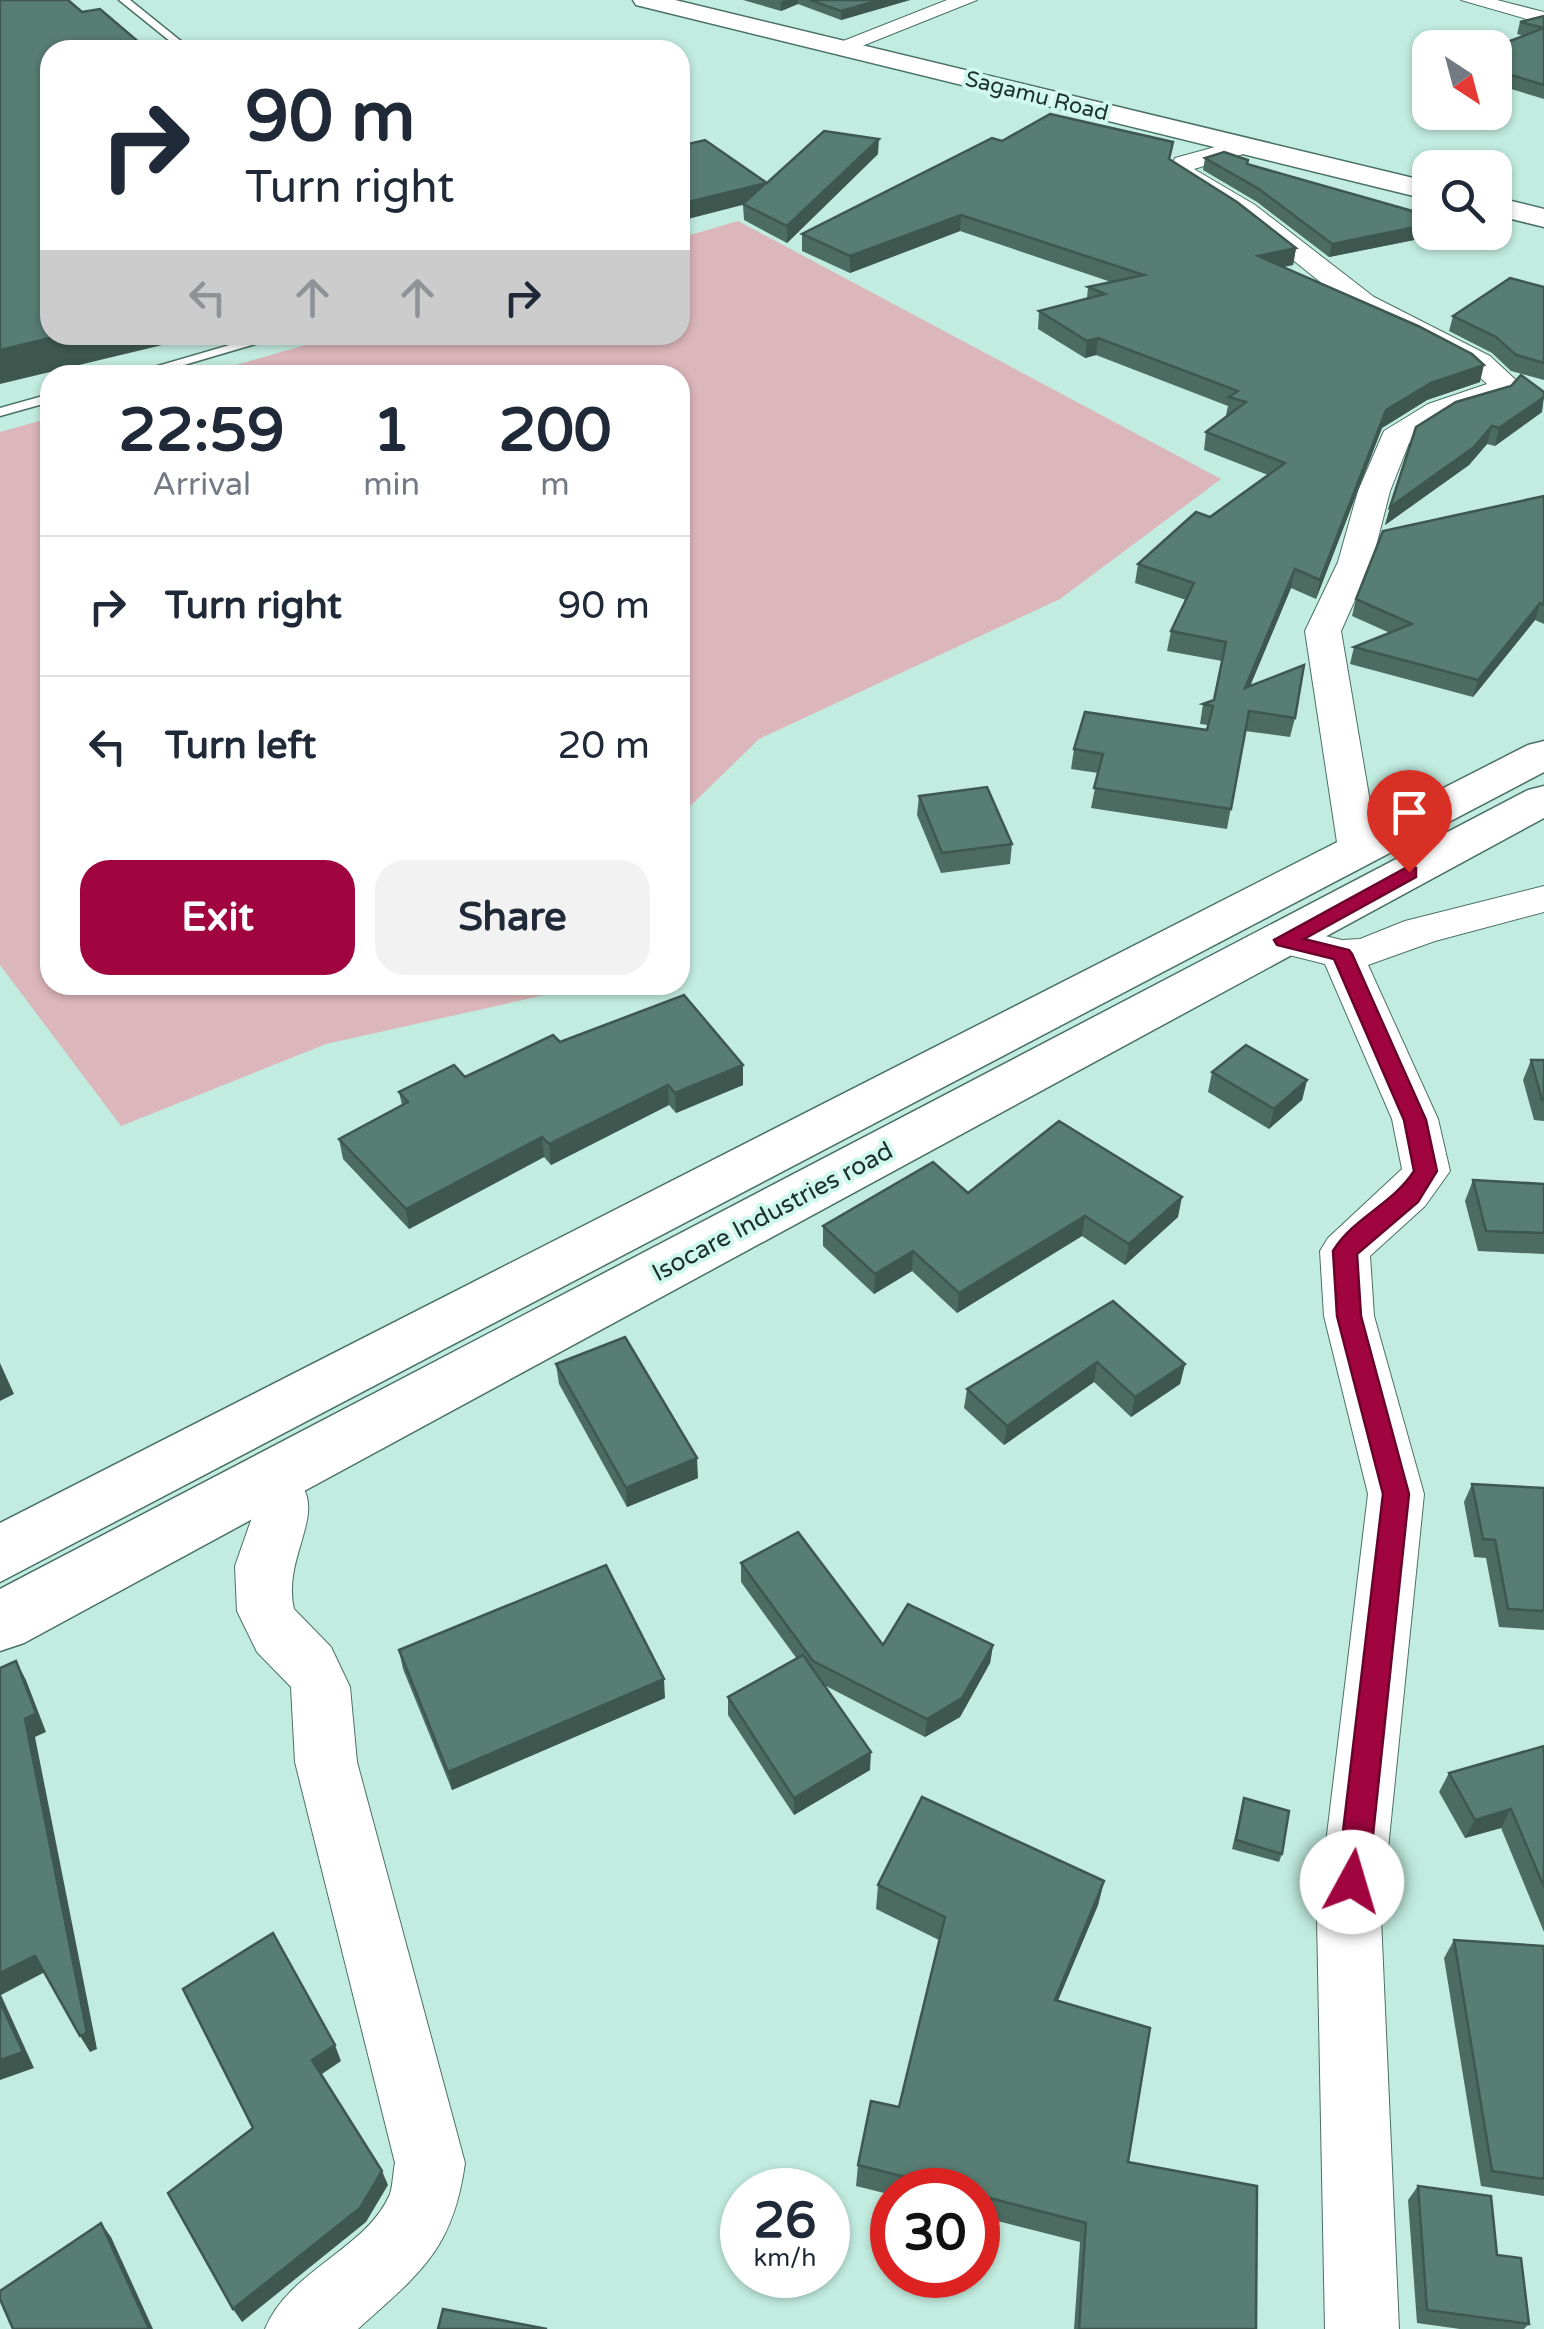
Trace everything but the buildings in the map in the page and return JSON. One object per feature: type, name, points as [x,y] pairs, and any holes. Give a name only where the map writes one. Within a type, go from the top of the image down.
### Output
[{"type":"main road","name":"Sagamu Road","points":[[644,0],[1412,187]]},
{"type":"main road","points":[[1512,210],[1544,218]]},
{"type":"main road","name":"Isocare Industries road","points":[[0,1554],[1544,754]]},
{"type":"main road","name":"Isocare Industries road","points":[[0,1622],[1544,800]]},
{"type":"main road","points":[[390,1349],[430,1392]]},
{"type":"street","points":[[840,46],[968,0]]},
{"type":"street","points":[[1471,0],[1544,18]]},
{"type":"street","points":[[1244,146],[1184,163],[1181,172],[1246,210],[1364,302],[1480,362],[1504,383],[1494,394],[1439,410],[1396,438],[1374,491],[1355,562],[1323,632],[1358,850]]},
{"type":"street","points":[[1284,940],[1342,954],[1366,952],[1420,931],[1544,899]]},
{"type":"street","points":[[1342,954],[1415,1120],[1426,1171],[1410,1196],[1372,1224],[1345,1251],[1349,1316],[1396,1494],[1349,1918],[1362,2329]]},
{"type":"street","points":[[262,1483],[283,1500],[284,1522],[266,1547],[262,1597],[274,1634],[316,1674],[324,1703],[326,1762],[430,2163],[423,2209],[392,2250],[302,2329]]},
{"type":"lane","points":[[124,0],[174,40]]},
{"type":"lane","points":[[170,365],[243,345]]},
{"type":"lane","points":[[0,412],[40,401]]},
{"type":"shaded area","points":[[738,221],[1221,479],[1060,599],[759,739],[690,806],[690,365],[236,365],[306,345],[690,345],[690,235]]},
{"type":"shaded area","points":[[40,421],[40,995],[545,995],[326,1044],[121,1126],[0,965],[0,432]]},
{"type":"route","points":[[1352,1882],[1381,1598],[1396,1494],[1349,1316],[1345,1251],[1372,1224],[1410,1196],[1426,1171],[1415,1120],[1342,954],[1284,940],[1409,872]]}]
